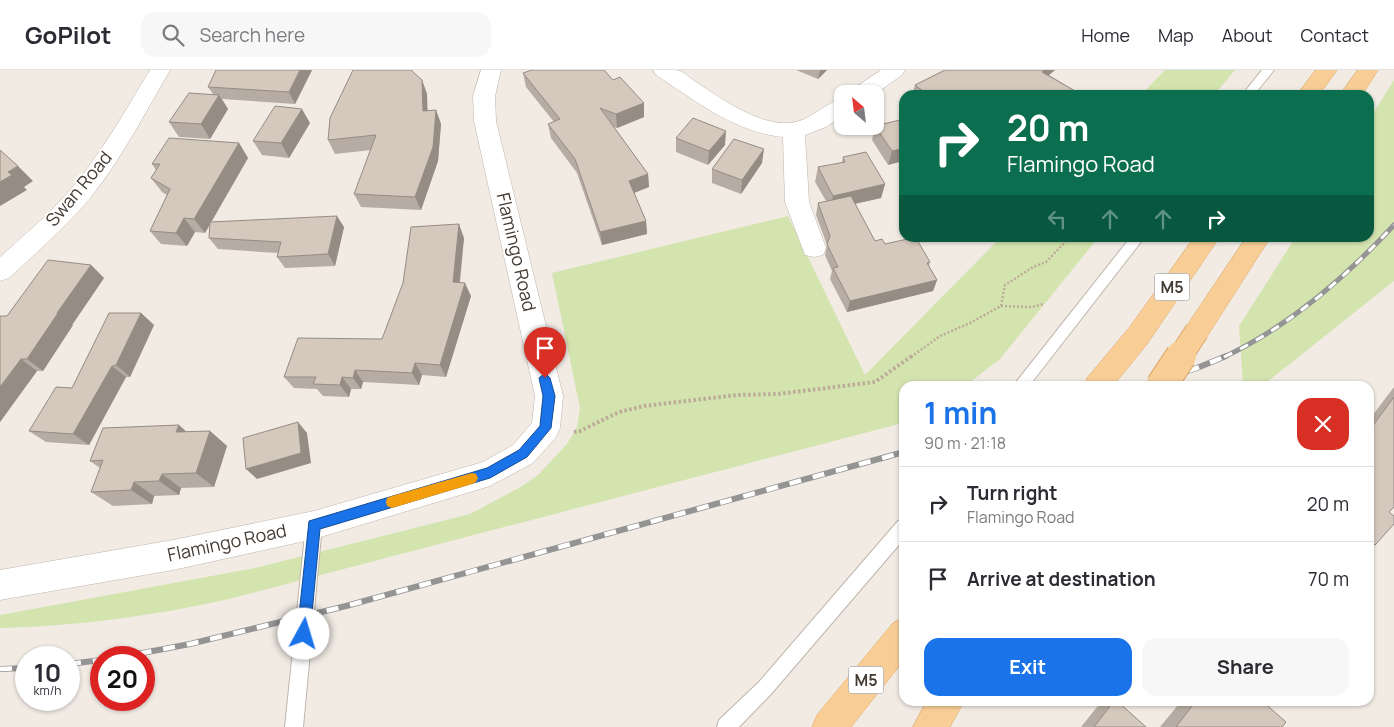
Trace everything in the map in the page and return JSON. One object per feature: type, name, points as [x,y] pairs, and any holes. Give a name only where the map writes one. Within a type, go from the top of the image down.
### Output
[{"type":"main road","points":[[1312,90],[1327,70]]},
{"type":"main road","points":[[1354,90],[1368,70]]},
{"type":"main road","name":"M5","points":[[1101,381],[1138,336],[1204,242]]},
{"type":"main road","name":"M5","points":[[1164,381],[1255,242]]},
{"type":"main road","name":"M5","points":[[829,727],[899,640]]},
{"type":"main road","points":[[930,727],[944,706]]},
{"type":"street","name":"Swan Road","points":[[0,271],[45,230],[84,189],[116,144],[160,70]]},
{"type":"street","name":"Flamingo Road","points":[[0,585],[174,555],[314,525],[490,472],[523,454],[546,428],[549,396],[485,121],[484,96],[491,70]]},
{"type":"street","points":[[663,70],[741,119],[761,126],[794,129],[812,123],[834,111]]},
{"type":"street","points":[[873,85],[894,70]]},
{"type":"street","points":[[794,129],[797,202],[814,248]]},
{"type":"lane","points":[[1252,90],[1268,70]]},
{"type":"lane","points":[[1024,381],[1134,242]]},
{"type":"lane","points":[[294,727],[314,525]]},
{"type":"lane","points":[[726,727],[765,688],[899,532]]},
{"type":"path","points":[[1001,306],[1005,285],[1032,267],[1046,262],[1065,242]]},
{"type":"path","points":[[541,434],[580,431],[619,412],[644,406],[737,395],[778,394],[874,382],[940,336],[970,323],[990,310],[1001,306],[1032,307],[1044,304]]},
{"type":"green space","points":[[1165,70],[1235,70],[1218,90],[1146,90]]},
{"type":"green space","points":[[1394,80],[1394,281],[1268,381],[1243,381],[1239,326],[1292,242],[1374,242],[1374,112]]},
{"type":"green space","points":[[788,216],[865,375],[996,242],[1095,242],[1000,359],[971,381],[899,381],[899,424],[229,599],[115,619],[58,625],[0,628],[0,615],[255,568],[470,514],[519,488],[538,475],[567,444],[577,427],[580,408],[552,273]]},
{"type":"building","points":[[216,70],[300,70],[289,92],[208,87]]},
{"type":"building","points":[[353,70],[411,70],[422,80],[423,111],[436,110],[433,147],[415,197],[354,194],[376,135],[328,140],[330,118]]},
{"type":"building","points":[[532,70],[604,70],[613,80],[620,77],[644,103],[616,114],[600,108],[648,174],[629,181],[646,221],[600,232],[575,159],[548,124],[560,119],[523,73]]},
{"type":"building","points":[[945,70],[1044,70],[1042,72],[1073,90],[922,90],[915,85]]},
{"type":"building","points":[[189,93],[219,95],[201,124],[169,122]]},
{"type":"building","points":[[275,106],[302,109],[281,143],[253,141]]},
{"type":"building","points":[[693,118],[726,131],[709,151],[676,138]]},
{"type":"building","points":[[899,120],[899,149],[892,151],[881,135],[884,135],[884,124]]},
{"type":"building","points":[[169,138],[239,143],[194,219],[184,218],[176,233],[150,231],[170,189],[151,178],[160,164],[152,164]]},
{"type":"building","points":[[734,139],[764,149],[742,180],[712,169]]},
{"type":"building","points":[[0,150],[18,166],[8,172],[12,175],[0,182]]},
{"type":"building","points":[[866,152],[885,184],[833,196],[818,167],[845,162],[843,157]]},
{"type":"building","points":[[851,196],[875,241],[882,239],[885,244],[899,241],[918,242],[930,262],[927,263],[937,280],[850,301],[833,268],[838,267],[827,244],[830,236],[818,203]]},
{"type":"building","points":[[337,216],[328,254],[277,257],[281,242],[209,238],[210,222]]},
{"type":"building","points":[[459,224],[453,282],[465,283],[440,365],[415,363],[412,373],[355,370],[353,378],[342,377],[340,385],[313,384],[316,377],[284,377],[298,338],[382,339],[403,283],[411,227]]},
{"type":"building","points":[[48,260],[91,265],[27,359],[21,359],[0,387],[0,316],[7,316]]},
{"type":"building","points":[[109,313],[141,313],[116,365],[112,366],[73,434],[29,431],[56,387],[72,388]]},
{"type":"building","points":[[1394,397],[1394,507],[1389,512],[1394,516],[1394,524],[1375,545],[1374,544],[1374,424]]},
{"type":"building","points":[[298,422],[301,453],[246,469],[243,438]]},
{"type":"building","points":[[179,425],[176,432],[210,431],[196,473],[162,474],[159,481],[134,482],[131,490],[91,492],[103,460],[90,461],[103,428]]},
{"type":"building","points":[[1110,706],[1123,706],[1146,727],[1094,727]]},
{"type":"building","points":[[1192,706],[1268,706],[1286,722],[1282,727],[1176,727]]},
{"type":"railway","points":[[1226,356],[1272,331],[1294,316],[1356,264],[1394,225]]},
{"type":"railway","points":[[1157,381],[1226,356]]},
{"type":"railway","points":[[155,651],[190,644],[346,606],[899,453]]},
{"type":"railway","points":[[80,663],[90,661]]},
{"type":"railway","points":[[0,669],[15,668]]},
{"type":"slow traffic","points":[[392,502],[472,478]]},
{"type":"route","points":[[304,634],[314,525],[490,472],[523,454],[546,428],[549,396],[545,378]]}]
